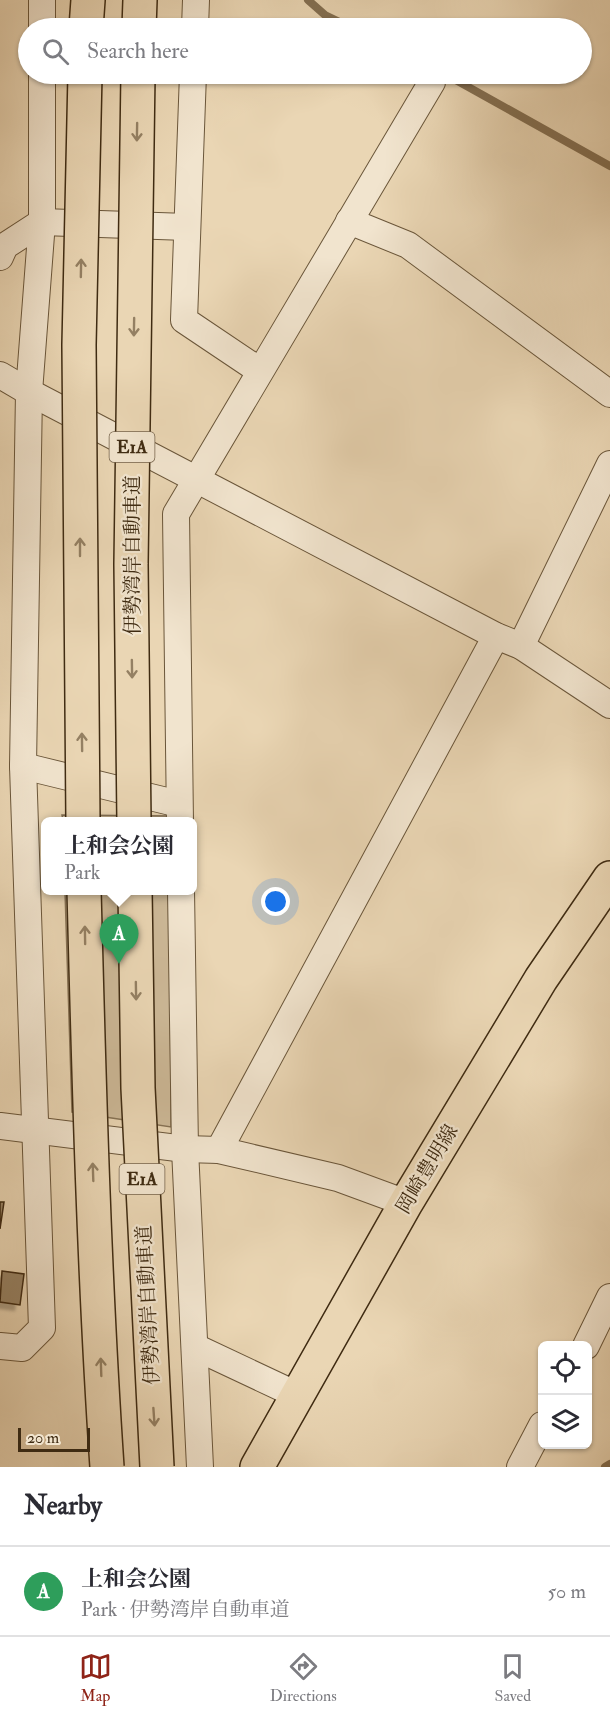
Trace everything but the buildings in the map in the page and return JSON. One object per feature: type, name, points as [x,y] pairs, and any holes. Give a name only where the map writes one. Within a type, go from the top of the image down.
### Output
[{"type":"main road","points":[[87,18],[88,0]]},
{"type":"main road","points":[[139,18],[140,0]]},
{"type":"main road","points":[[82,817],[79,345],[85,84]]},
{"type":"main road","name":"伊勢湾岸自動車道","points":[[134,817],[131,564],[138,84]]},
{"type":"main road","name":"岡崎豊明線","points":[[257,1467],[406,1203],[541,979],[606,893]]},
{"type":"main road","name":"E1A","points":[[84,895],[90,1112],[107,1467]]},
{"type":"main road","name":"伊勢湾岸自動車道","points":[[135,895],[138,1088],[157,1467]]},
{"type":"street","points":[[42,0],[42,18]]},
{"type":"street","points":[[195,18],[196,0]]},
{"type":"street","points":[[0,1346],[22,1348],[42,1328],[23,766],[29,392],[42,222],[42,84]]},
{"type":"street","points":[[193,84],[184,320],[260,371]]},
{"type":"street","points":[[23,766],[180,813],[176,514],[431,84]]},
{"type":"street","points":[[349,221],[408,245],[610,394]]},
{"type":"street","points":[[2,248],[42,222],[187,227]]},
{"type":"street","points":[[0,375],[496,636],[521,646],[610,705]]},
{"type":"street","points":[[521,646],[610,464]]},
{"type":"street","points":[[219,1150],[496,636]]},
{"type":"street","points":[[181,895],[185,1149],[200,1467]]},
{"type":"street","points":[[0,1126],[185,1149],[219,1150],[338,1178],[406,1203]]},
{"type":"street","points":[[588,1341],[610,1297]]},
{"type":"street","points":[[195,1347],[297,1395]]},
{"type":"street","points":[[520,1467],[538,1434]]},
{"type":"shaded area","points":[[62,815],[170,816],[170,817],[62,817]]},
{"type":"shaded area","points":[[65,895],[170,895],[171,1127],[72,1112]]},
{"type":"waterway","points":[[308,0],[331,18]]},
{"type":"waterway","points":[[463,84],[610,166]]},
{"type":"waterway","points":[[605,1467],[610,1464]]},
{"type":"place","name":"上和会公園","points":[[119,964]]}]
